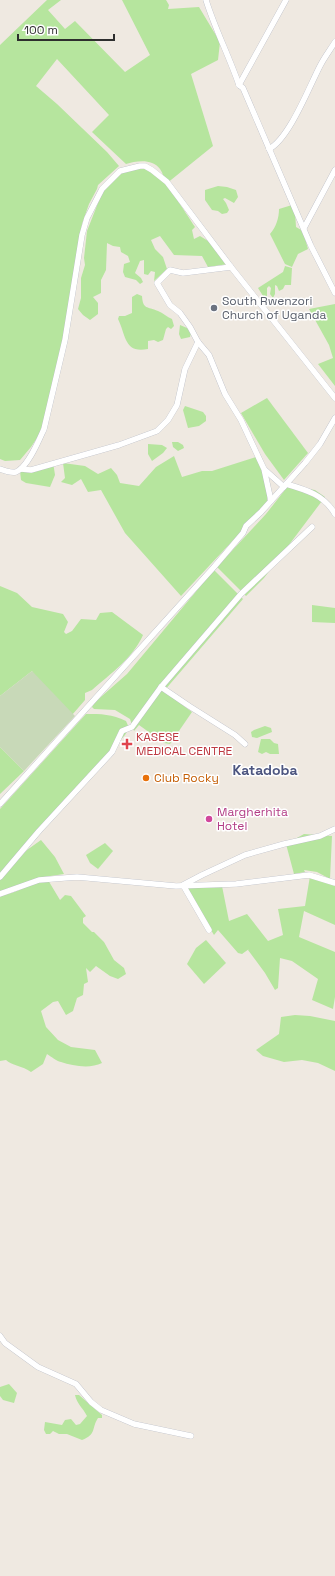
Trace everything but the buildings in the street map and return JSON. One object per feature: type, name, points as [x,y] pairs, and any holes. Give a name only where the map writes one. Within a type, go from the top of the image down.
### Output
[{"type":"street","points":[[206,0],[215,28],[228,53],[240,85],[243,88],[304,228],[333,286],[335,293]]},
{"type":"street","points":[[240,85],[286,0]]},
{"type":"street","points":[[270,149],[279,142],[321,64],[335,42]]},
{"type":"street","points":[[21,469],[33,452],[44,429],[65,340],[86,218],[102,189],[120,171],[135,167],[145,166],[167,182],[231,267],[335,398]]},
{"type":"street","points":[[304,228],[335,170]]},
{"type":"street","points":[[231,267],[183,273],[170,270],[157,283],[170,305],[180,313],[198,342],[209,354],[225,394],[241,420],[264,469],[271,501]]},
{"type":"street","points":[[0,469],[13,472],[21,469],[29,470],[119,445],[157,431],[168,420],[177,404],[186,369],[198,342]]},
{"type":"street","points":[[0,804],[214,567],[243,533],[246,526],[285,486],[320,444],[335,418]]},
{"type":"street","points":[[264,469],[285,486],[301,488],[318,495],[328,504],[335,514]]},
{"type":"street","points":[[0,877],[39,831],[112,752],[122,731],[132,727],[162,687],[250,585],[312,527]]},
{"type":"street","points":[[162,687],[204,717],[235,735],[245,744]]},
{"type":"street","points":[[182,885],[245,855],[320,836],[335,829]]},
{"type":"street","points":[[0,894],[39,880],[77,877],[182,885],[236,884],[309,875],[335,883]]},
{"type":"street","points":[[182,885],[209,930]]},
{"type":"street","points":[[0,1336],[5,1343],[38,1367],[76,1384],[91,1402],[101,1410],[134,1424],[191,1436]]},
{"type":"green space","points":[[47,0],[61,0],[48,10],[65,29],[75,21],[125,72],[150,55],[122,0],[166,0],[169,5],[168,9],[199,7],[220,42],[218,60],[191,74],[213,146],[166,184],[162,172],[153,163],[144,161],[126,164],[92,132],[109,115],[57,59],[36,86],[107,152],[119,166],[98,185],[82,224],[67,328],[47,415],[39,435],[20,460],[5,461],[0,459],[0,45]]},
{"type":"green space","points":[[136,168],[149,169],[162,180],[195,227],[192,230],[194,239],[200,236],[208,241],[228,264],[208,267],[202,256],[174,255],[160,236],[151,240],[155,249],[163,257],[167,269],[154,281],[155,272],[151,271],[148,275],[144,274],[144,260],[140,261],[135,273],[143,282],[140,284],[136,280],[125,277],[123,272],[124,264],[130,262],[128,256],[121,252],[120,247],[107,243],[106,270],[101,280],[101,293],[93,297],[98,303],[98,314],[90,320],[78,309],[81,298],[81,278],[85,265],[84,258],[87,231],[105,188],[125,171]]},
{"type":"green space","points":[[218,186],[236,190],[238,197],[234,203],[225,198],[223,199],[229,210],[227,213],[222,214],[218,211],[212,210],[205,200],[205,190]]},
{"type":"green space","points":[[292,205],[295,211],[296,227],[303,231],[308,249],[298,254],[292,267],[285,264],[270,234],[277,222],[279,209]]},
{"type":"green space","points":[[285,266],[292,268],[291,285],[285,285],[283,289],[279,291],[275,285],[275,294],[273,298],[270,294],[271,288],[269,286],[267,288],[267,297],[265,299],[258,288],[283,272]]},
{"type":"green space","points":[[137,294],[142,296],[143,304],[146,307],[160,312],[172,319],[174,326],[171,329],[168,327],[166,329],[163,340],[158,342],[154,340],[148,341],[148,349],[134,349],[130,346],[118,319],[119,316],[125,316],[132,313],[132,297]]},
{"type":"green space","points":[[335,304],[335,386],[318,364],[333,358],[329,345],[309,309]]},
{"type":"green space","points":[[180,325],[187,328],[191,333],[190,337],[181,339],[179,334]]},
{"type":"green space","points":[[267,398],[308,453],[284,480],[265,454],[241,413]]},
{"type":"green space","points":[[185,406],[203,412],[206,416],[206,421],[199,426],[188,428],[183,410]]},
{"type":"green space","points":[[172,442],[178,442],[183,445],[184,448],[178,451],[173,447]]},
{"type":"green space","points":[[148,444],[162,445],[167,448],[152,461],[148,454]]},
{"type":"green space","points":[[174,456],[182,477],[202,471],[212,471],[259,456],[267,489],[267,504],[181,596],[125,533],[101,490],[88,492],[81,479],[72,485],[61,482],[65,478],[63,463],[85,466],[98,474],[111,468],[117,475],[120,483],[139,486],[156,467]]},
{"type":"green space","points":[[53,462],[55,475],[50,487],[26,483],[21,480],[20,471]]},
{"type":"green space","points":[[288,486],[315,490],[325,497],[264,578],[246,596],[217,567],[266,514]]},
{"type":"green space","points":[[214,570],[243,599],[164,691],[192,712],[170,744],[164,743],[139,725],[134,731],[130,719],[115,710],[94,709],[92,707],[94,703],[127,674]]},
{"type":"green space","points":[[0,586],[17,593],[32,607],[63,614],[68,622],[64,632],[66,634],[72,631],[81,619],[96,620],[100,613],[112,612],[143,635],[133,651],[120,665],[92,690],[85,693],[85,700],[59,730],[32,671],[0,696]]},
{"type":"green space","points":[[312,605],[335,608],[335,623],[312,622]]},
{"type":"green space","points":[[32,671],[75,716],[24,771],[0,747],[0,696]]},
{"type":"green space","points":[[86,714],[102,714],[116,717],[126,721],[129,728],[125,735],[0,874],[0,809]]},
{"type":"green space","points":[[265,726],[271,728],[272,732],[257,738],[252,737],[251,732]]},
{"type":"green space","points":[[261,739],[270,739],[274,743],[278,744],[279,754],[270,754],[266,752],[262,754],[258,752]]},
{"type":"green space","points":[[0,747],[24,771],[0,794]]},
{"type":"green space","points":[[304,834],[332,836],[330,879],[317,872],[304,870],[305,872],[294,874],[286,844]]},
{"type":"green space","points":[[41,840],[55,857],[64,874],[37,878],[0,892],[0,880],[27,850]]},
{"type":"green space","points":[[105,843],[113,851],[98,869],[90,863],[86,855]]},
{"type":"green space","points":[[310,876],[335,885],[335,925],[304,911],[299,937],[335,952],[335,997],[333,1009],[312,1000],[318,979],[292,961],[280,958],[278,988],[275,990],[265,973],[248,950],[249,949],[242,954],[238,953],[218,930],[214,935],[185,887],[222,886],[229,921],[247,914],[268,941],[283,935],[278,909],[305,906]]},
{"type":"green space","points":[[48,880],[60,900],[65,895],[71,896],[86,916],[83,918],[83,923],[104,942],[114,960],[124,968],[126,974],[118,979],[110,976],[96,966],[90,972],[86,968],[88,982],[84,984],[83,995],[77,998],[73,1011],[66,1015],[58,1001],[53,1002],[41,1011],[46,1027],[58,1040],[71,1047],[95,1050],[102,1063],[92,1066],[76,1066],[56,1060],[47,1054],[43,1064],[31,1072],[6,1060],[0,1061],[0,896]]},
{"type":"green space","points":[[206,940],[226,963],[204,984],[187,964],[196,948]]},
{"type":"green space","points":[[295,1015],[310,1016],[335,1021],[335,1071],[318,1063],[302,1060],[284,1062],[263,1056],[256,1050],[279,1034],[281,1017]]},
{"type":"green space","points":[[9,1384],[17,1393],[14,1403],[3,1400],[0,1396],[0,1387]]},
{"type":"green space","points":[[75,1395],[79,1395],[102,1415],[102,1418],[98,1418],[90,1436],[82,1440],[67,1434],[59,1434],[53,1431],[50,1434],[46,1434],[44,1430],[45,1422],[62,1425],[65,1420],[71,1419],[76,1425],[80,1424],[87,1416],[77,1401]]},
{"type":"place","name":"South Rwenzori Church of Uganda","points":[[214,308]]},
{"type":"place","name":"KASESE MEDICAL CENTRE","points":[[127,744]]},
{"type":"place","name":"Club Rocky","points":[[146,778]]},
{"type":"place","name":"Margherhita Hotel","points":[[209,819]]},
{"type":"district","name":"Katadoba","points":[[265,770]]}]
